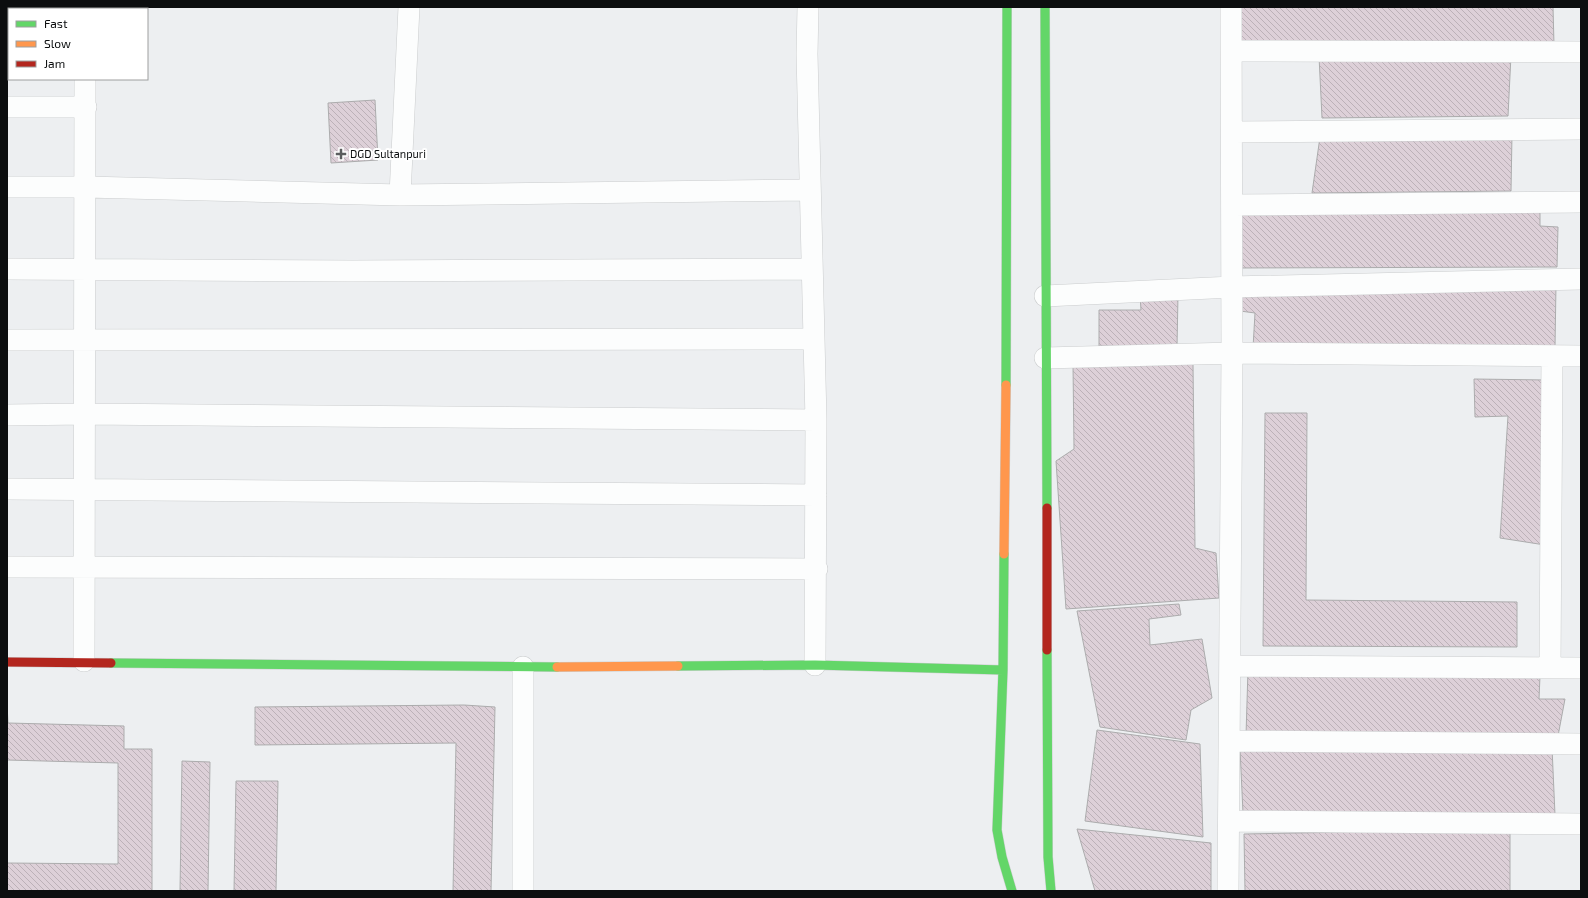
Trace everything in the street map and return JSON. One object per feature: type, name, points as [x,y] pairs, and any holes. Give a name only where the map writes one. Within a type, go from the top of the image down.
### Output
[{"type":"street","points":[[400,195],[409,7]]},
{"type":"street","points":[[808,7],[810,190],[816,420],[817,568],[815,665]]},
{"type":"street","points":[[1007,7],[1007,313],[1003,670],[996,830],[1012,891]]},
{"type":"street","points":[[1045,7],[1045,358],[1048,857],[1051,891]]},
{"type":"street","points":[[1228,891],[1232,353],[1231,7]]},
{"type":"street","points":[[1231,51],[1581,52]]},
{"type":"street","points":[[84,661],[85,80]]},
{"type":"street","points":[[7,107],[86,107]]},
{"type":"street","points":[[1232,132],[1581,129]]},
{"type":"street","points":[[7,187],[86,187],[400,195],[810,190]]},
{"type":"street","points":[[1232,205],[1581,202]]},
{"type":"street","points":[[7,269],[352,271],[812,269]]},
{"type":"street","points":[[1045,296],[1232,287],[1581,279]]},
{"type":"street","points":[[7,340],[814,340]]},
{"type":"street","points":[[1045,358],[1232,353],[1581,356]]},
{"type":"street","points":[[1550,668],[1552,356]]},
{"type":"street","points":[[7,415],[85,414],[816,420]]},
{"type":"street","points":[[7,489],[85,488],[816,494]]},
{"type":"street","points":[[7,567],[817,568]]},
{"type":"street","points":[[7,662],[84,661],[523,667],[815,665],[1003,670]]},
{"type":"street","points":[[1230,666],[1581,668]]},
{"type":"street","points":[[523,667],[523,891]]},
{"type":"street","points":[[1230,741],[1581,744]]},
{"type":"street","points":[[1229,821],[1581,824]]},
{"type":"building","points":[[1240,7],[1553,7],[1554,45],[1239,46]]},
{"type":"building","points":[[1511,55],[1508,116],[1322,118],[1319,56]]},
{"type":"building","points":[[375,100],[378,160],[331,163],[328,103]]},
{"type":"building","points":[[1512,134],[1511,191],[1312,193],[1320,137]]},
{"type":"building","points":[[1540,206],[1540,226],[1558,227],[1557,267],[1236,268],[1238,211]]},
{"type":"building","points":[[1556,284],[1555,347],[1253,348],[1255,313],[1240,311],[1241,290]]},
{"type":"building","points":[[1140,295],[1178,295],[1177,347],[1099,346],[1099,310],[1141,310]]},
{"type":"building","points":[[1193,364],[1195,548],[1216,553],[1219,598],[1066,609],[1056,461],[1074,449],[1073,365]]},
{"type":"building","points":[[1474,379],[1547,380],[1545,545],[1500,538],[1508,416],[1475,417]]},
{"type":"building","points":[[1265,413],[1307,413],[1306,600],[1517,602],[1517,647],[1263,646]]},
{"type":"building","points":[[1179,604],[1181,615],[1149,619],[1150,645],[1202,639],[1212,698],[1191,710],[1186,740],[1100,727],[1077,611]]},
{"type":"building","points":[[1248,669],[1540,676],[1539,699],[1565,699],[1558,736],[1246,736]]},
{"type":"building","points":[[7,704],[8,723],[124,726],[124,749],[152,749],[152,891],[7,891],[7,863],[118,864],[118,763],[7,760]]},
{"type":"building","points":[[464,705],[495,707],[491,891],[453,891],[456,743],[255,745],[255,707]]},
{"type":"building","points":[[1097,730],[1200,744],[1203,837],[1085,821]]},
{"type":"building","points":[[1552,747],[1555,815],[1243,813],[1240,749]]},
{"type":"building","points":[[182,761],[210,762],[208,891],[180,891]]},
{"type":"building","points":[[236,781],[278,781],[276,891],[234,891]]},
{"type":"building","points":[[1077,829],[1211,843],[1211,891],[1095,891]]},
{"type":"building","points":[[1510,829],[1510,891],[1245,891],[1244,834]]},
{"type":"traffic: fast","points":[[1006,385],[1007,7]]},
{"type":"traffic: fast","points":[[1045,7],[1047,508]]},
{"type":"traffic: fast","points":[[1004,554],[1003,670],[997,830],[1002,857],[1012,891]]},
{"type":"traffic: fast","points":[[1047,650],[1048,857],[1051,891]]},
{"type":"traffic: fast","points":[[111,663],[557,667]]},
{"type":"traffic: fast","points":[[678,666],[815,665],[1003,670]]},
{"type":"traffic: slow","points":[[1004,554],[1006,385]]},
{"type":"traffic: slow","points":[[557,667],[678,666]]},
{"type":"traffic: jam","points":[[1047,508],[1047,650]]},
{"type":"traffic: jam","points":[[7,662],[111,663]]},
{"type":"place","name":"DGD Sultanpuri","points":[[341,154]]}]
